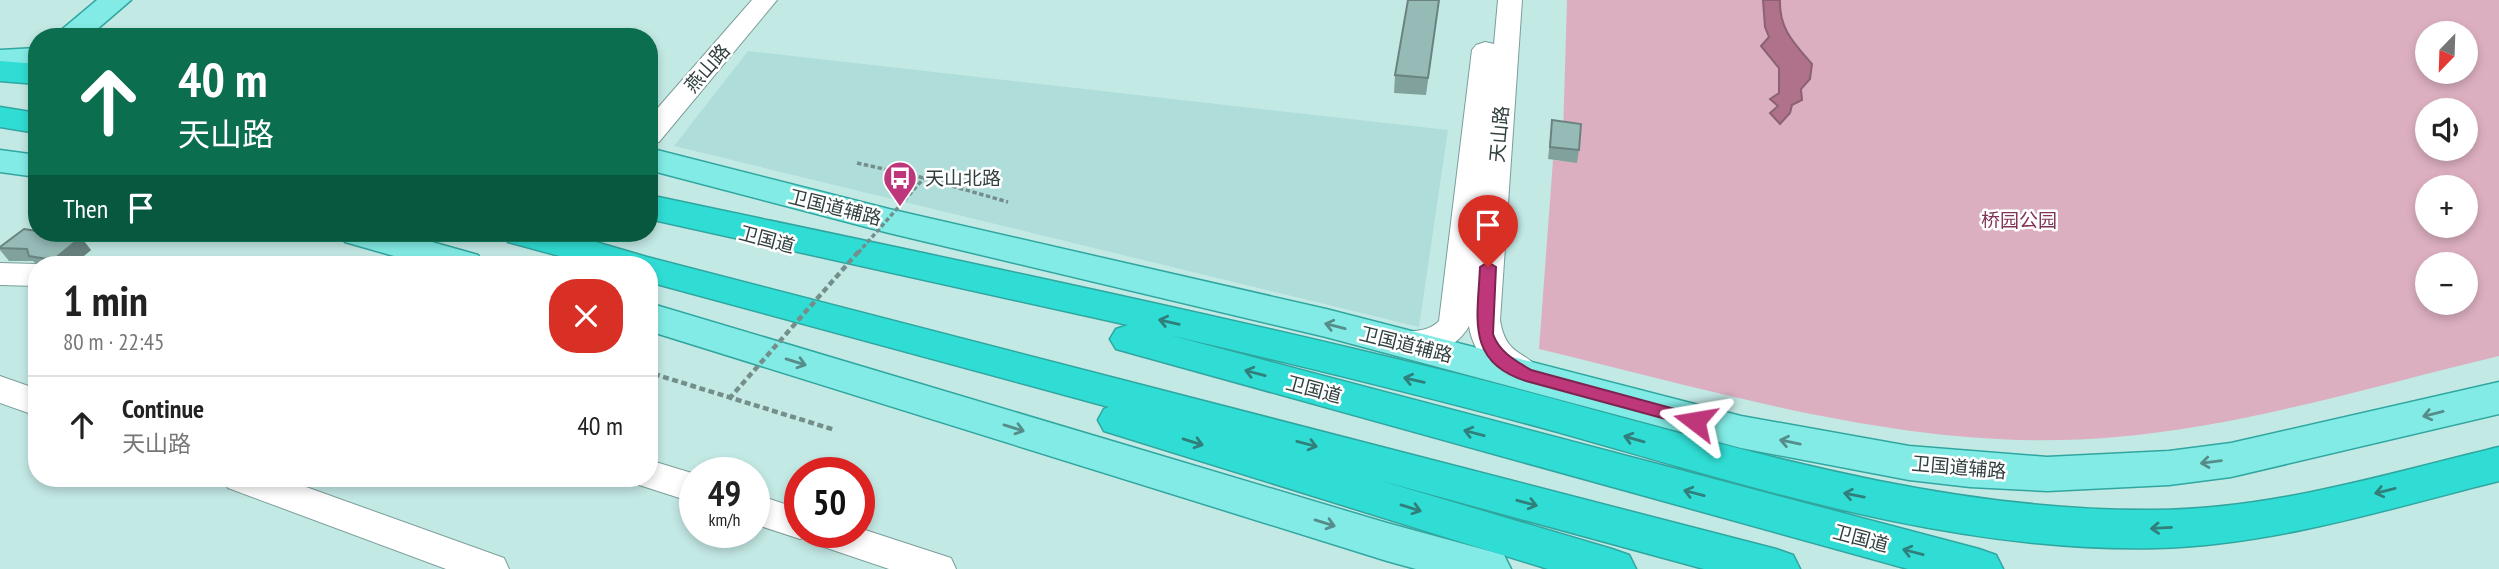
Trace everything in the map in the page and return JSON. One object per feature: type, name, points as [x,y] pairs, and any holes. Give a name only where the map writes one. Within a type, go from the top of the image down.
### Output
[{"type":"highway","points":[[0,56],[28,70]]},
{"type":"highway","points":[[0,117],[28,122]]},
{"type":"highway","points":[[658,209],[1101,306],[1440,386],[1720,463],[1831,490],[1945,513],[2095,527],[2158,529],[2309,510],[2499,464]]},
{"type":"highway","name":"卫国道","points":[[658,209],[1544,453],[1979,569]]},
{"type":"highway","points":[[546,242],[585,256]]},
{"type":"highway","points":[[658,272],[1776,569]]},
{"type":"highway","points":[[658,273],[916,359],[1612,569]]},
{"type":"main road","points":[[80,28],[116,0]]},
{"type":"main road","points":[[106,28],[142,0]]},
{"type":"main road","points":[[0,56],[28,42]]},
{"type":"main road","points":[[0,56],[28,52]]},
{"type":"main road","points":[[0,56],[28,57]]},
{"type":"main road","name":"卫国道辅路","points":[[658,161],[890,221],[1526,374],[1627,404],[1826,450],[1958,469],[2047,474],[2127,471],[2231,460],[2499,398]]},
{"type":"main road","points":[[389,242],[437,256]]},
{"type":"main road","points":[[658,320],[1402,555],[1487,569]]},
{"type":"street","name":"燕山路","points":[[658,125],[765,0]]},
{"type":"street","name":"天山路","points":[[1401,343],[1436,341],[1455,321],[1491,0]]},
{"type":"street","name":"天山路","points":[[1510,0],[1484,320],[1489,346],[1508,364],[1526,374]]},
{"type":"street","points":[[0,274],[28,275]]},
{"type":"street","points":[[0,389],[28,400]]},
{"type":"street","points":[[658,477],[679,484]]},
{"type":"street","points":[[266,487],[490,569]]},
{"type":"street","points":[[873,548],[937,569]]},
{"type":"path","points":[[857,163],[924,178],[1008,202]]},
{"type":"path","points":[[729,399],[924,178]]},
{"type":"path","points":[[658,375],[835,430]]},
{"type":"shaded area","points":[[1763,0],[1780,0],[1785,27],[1812,64],[1810,79],[1801,89],[1802,100],[1792,105],[1790,113],[1780,124],[1770,113],[1778,106],[1770,99],[1779,93],[1779,68],[1761,46],[1769,37],[1765,27]]},
{"type":"shaded area","points":[[748,51],[1448,130],[1419,327],[674,146]]},
{"type":"green space","name":"桥园公园","points":[[1567,0],[2499,0],[2499,356],[2261,414],[2164,432],[2116,437],[2043,440],[1970,437],[1825,417],[1539,349],[1553,160],[1577,162],[1563,135]]},
{"type":"building","points":[[1408,0],[1439,0],[1428,78],[1395,75]]},
{"type":"building","points":[[1552,120],[1581,124],[1579,150],[1550,147]]},
{"type":"building","points":[[24,229],[28,230],[28,242],[75,242],[58,256],[29,256],[27,249],[0,247]]},
{"type":"place","name":"天山北路","points":[[900,208]]},
{"type":"route","points":[[1488,267],[1485,334],[1489,346],[1508,364],[1526,374],[1695,421]]}]
